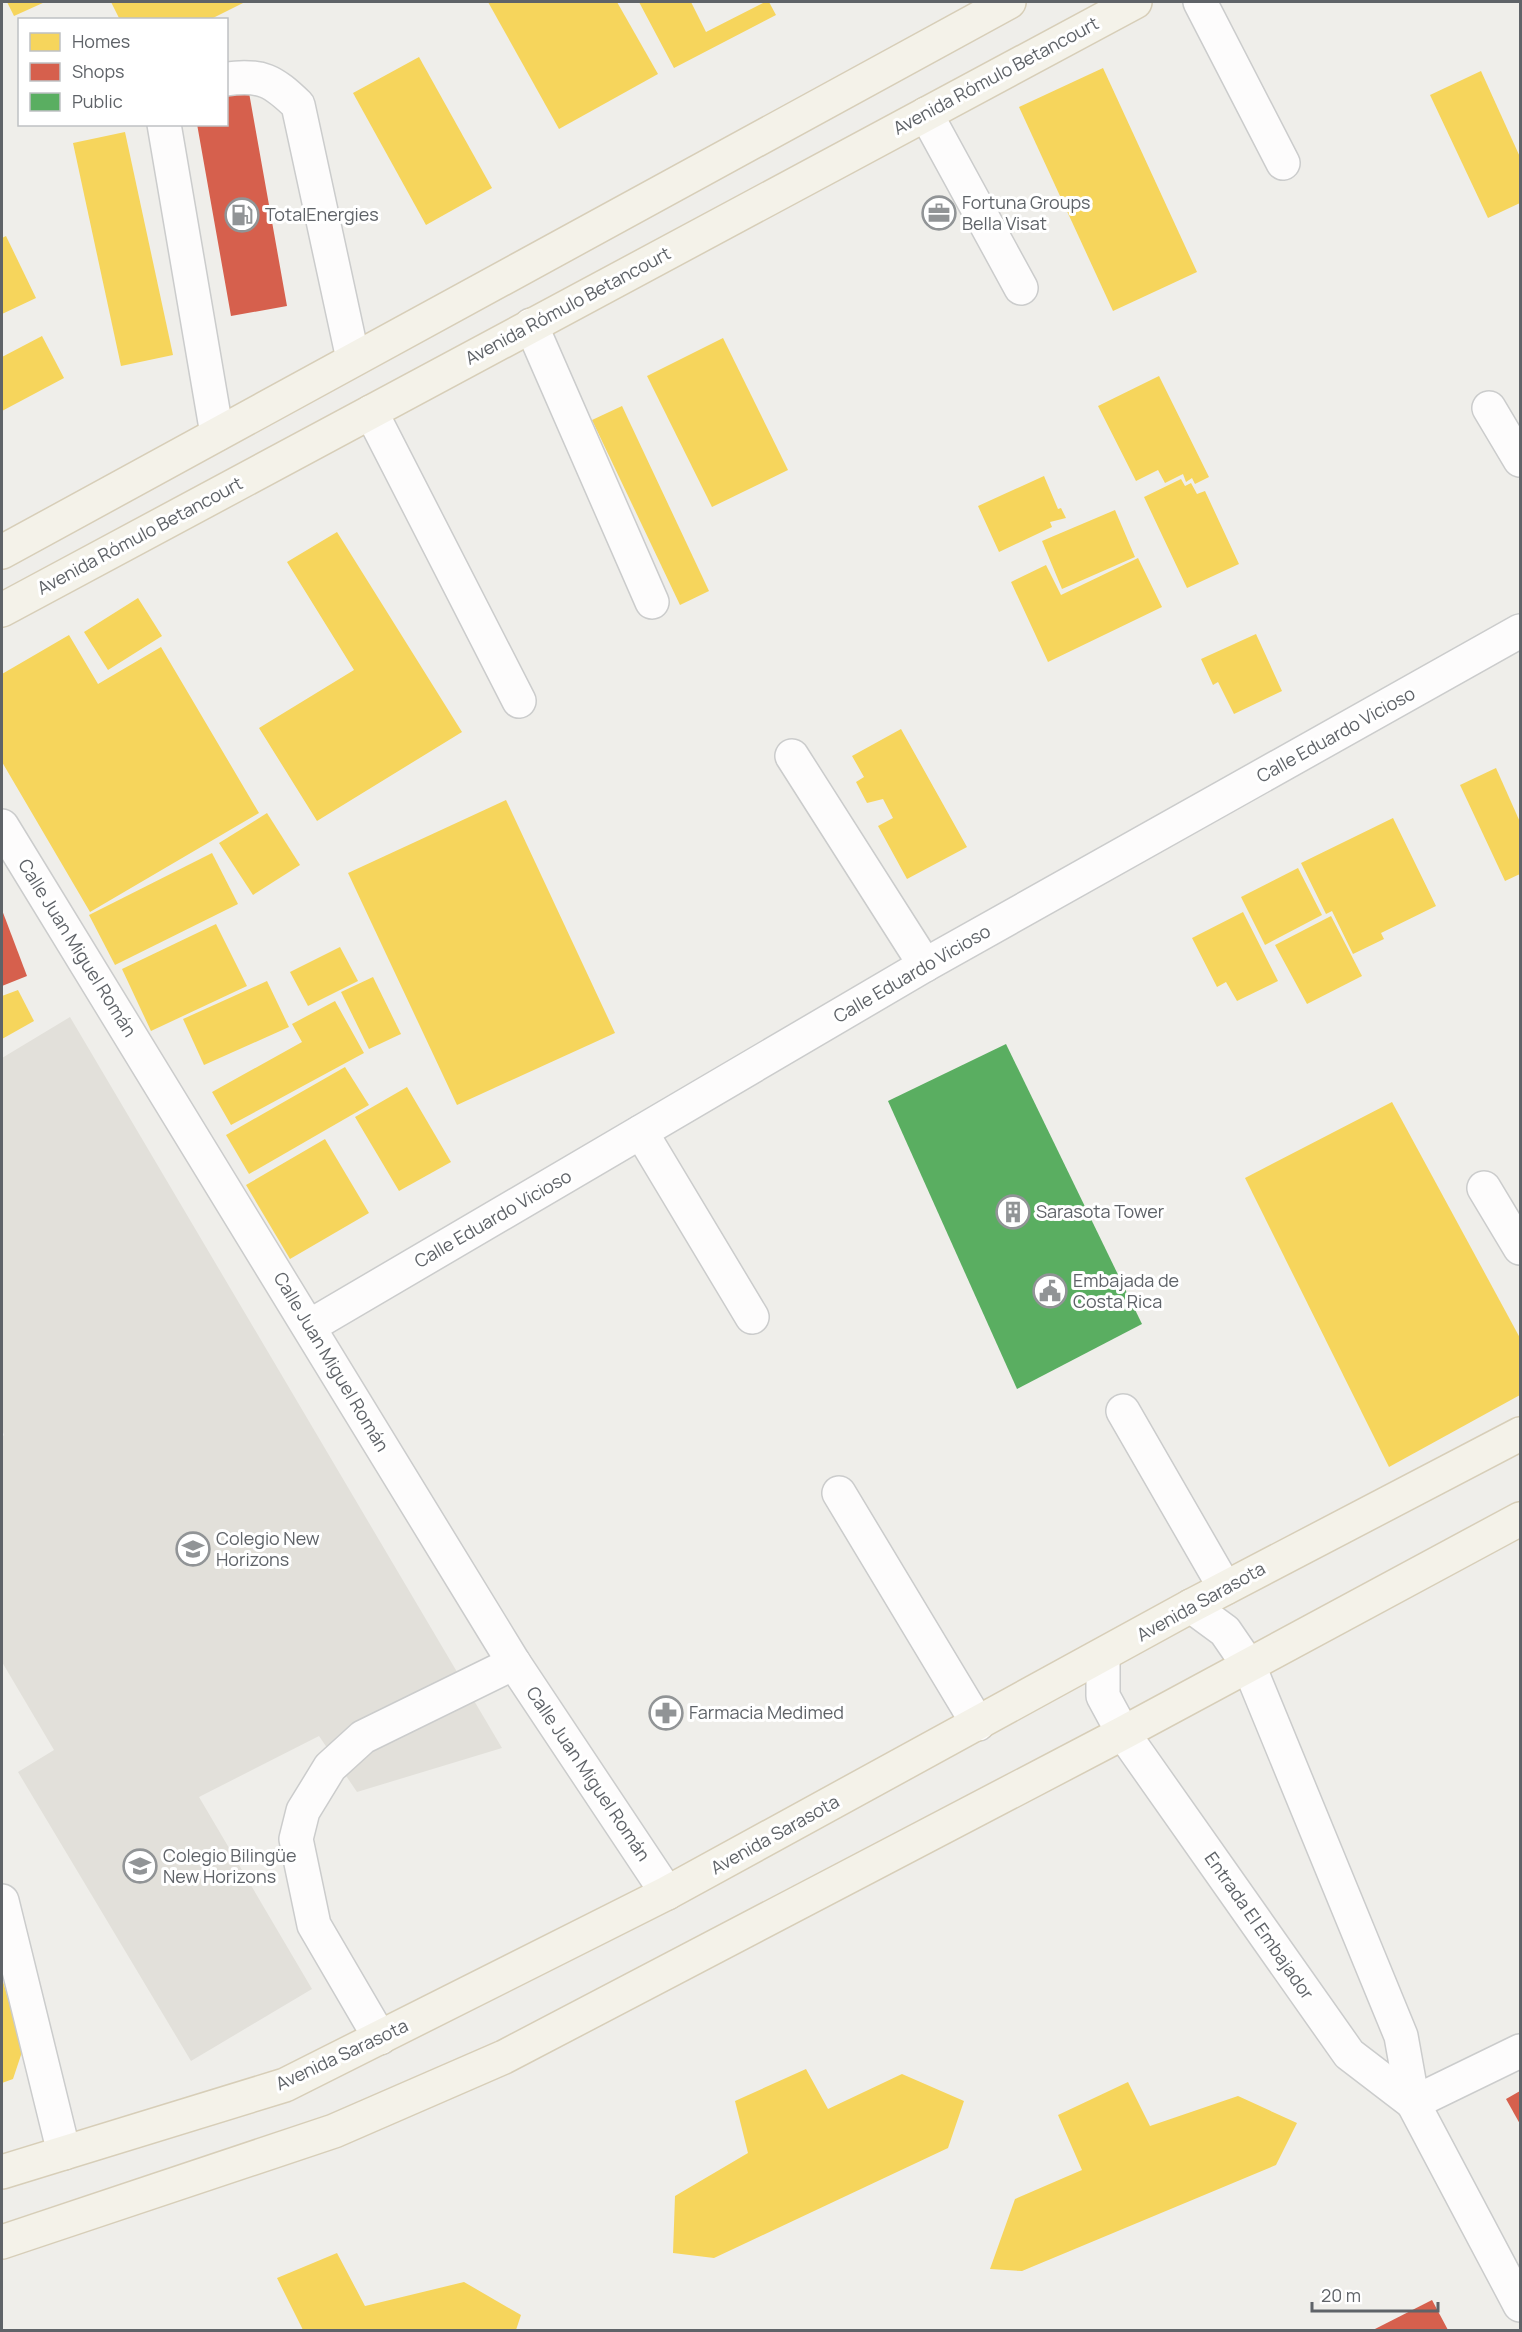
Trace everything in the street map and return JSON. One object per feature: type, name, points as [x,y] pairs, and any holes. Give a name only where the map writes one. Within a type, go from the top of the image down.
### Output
[{"type":"main road","points":[[2,552],[1010,2]]},
{"type":"main road","name":"Avenida Rómulo Betancourt","points":[[2,610],[1135,2]]},
{"type":"main road","name":"Avenida Sarasota","points":[[2,2172],[285,2085],[667,1893],[1103,1656],[1225,1587],[1521,1434]]},
{"type":"main road","points":[[2,2242],[334,2131],[504,2057],[1249,1666],[1521,1519]]},
{"type":"street","points":[[1200,2],[1283,163]]},
{"type":"street","points":[[228,79],[259,78],[277,85],[298,105],[353,359]]},
{"type":"street","points":[[926,114],[1021,288]]},
{"type":"street","points":[[164,126],[217,434]]},
{"type":"street","points":[[531,325],[652,602]]},
{"type":"street","points":[[1489,408],[1521,460]]},
{"type":"street","points":[[371,412],[519,701]]},
{"type":"street","name":"Calle Eduardo Vicioso","points":[[310,1326],[925,965],[1521,631]]},
{"type":"street","points":[[792,756],[925,965]]},
{"type":"street","name":"Calle Juan Miguel Román","points":[[2,826],[310,1326],[514,1663],[667,1893]]},
{"type":"street","points":[[641,1132],[753,1317]]},
{"type":"street","points":[[1484,1188],[1521,1248]]},
{"type":"street","points":[[1122,1411],[1225,1587]]},
{"type":"street","points":[[839,1493],[978,1724]]},
{"type":"street","name":"Entrada El Embajador","points":[[1191,1606],[1225,1631],[1249,1666],[1401,2036],[1413,2103],[1521,2305]]},
{"type":"street","name":"Entrada El Embajador","points":[[1103,1656],[1103,1696],[1122,1733],[1349,2054],[1413,2103]]},
{"type":"street","points":[[381,2038],[314,1925],[296,1839],[303,1811],[330,1767],[363,1737],[514,1663]]},
{"type":"street","points":[[2,1900],[64,2153]]},
{"type":"street","points":[[1413,2103],[1521,2051]]},
{"type":"shaded area","name":"Colegio New Horizons","points":[[70,1017],[502,1748],[357,1792],[319,1736],[199,1797],[312,1989],[191,2061],[18,1772],[54,1750],[2,1662],[2,1437],[4,1435],[2,1430],[2,1058]]},
{"type":"building: Homes","points":[[7,2],[45,2],[14,16]]},
{"type":"building: Homes","points":[[111,2],[245,2],[213,18],[119,18]]},
{"type":"building: Homes","points":[[488,2],[617,2],[658,74],[559,129]]},
{"type":"building: Homes","points":[[639,2],[691,2],[706,32],[765,2],[769,2],[776,15],[674,68]]},
{"type":"building: Homes","points":[[419,57],[492,188],[426,225],[353,93]]},
{"type":"building: Homes","points":[[1103,68],[1197,272],[1113,311],[1019,107]]},
{"type":"building: Homes","points":[[1481,71],[1520,157],[1520,203],[1488,218],[1430,95]]},
{"type":"building: Homes","points":[[125,132],[173,355],[121,366],[73,143]]},
{"type":"building: Homes","points":[[6,236],[36,298],[2,314],[2,238]]},
{"type":"building: Homes","points":[[42,336],[64,378],[2,411],[2,357]]},
{"type":"building: Homes","points":[[723,338],[788,470],[712,507],[647,376]]},
{"type":"building: Homes","points":[[1159,376],[1209,477],[1195,484],[1192,478],[1186,482],[1183,474],[1165,483],[1158,470],[1136,481],[1098,406]]},
{"type":"building: Homes","points":[[622,406],[709,591],[680,605],[592,420]]},
{"type":"building: Homes","points":[[1044,476],[1058,509],[1061,508],[1066,518],[1050,522],[1052,527],[999,552],[978,506]]},
{"type":"building: Homes","points":[[1181,479],[1185,486],[1191,483],[1197,494],[1205,491],[1239,564],[1187,588],[1144,497]]},
{"type":"building: Homes","points":[[1115,510],[1135,557],[1062,589],[1042,541]]},
{"type":"building: Homes","points":[[337,532],[462,732],[317,821],[259,728],[354,670],[287,562]]},
{"type":"building: Homes","points":[[1138,558],[1162,607],[1048,662],[1011,582],[1046,565],[1061,595]]},
{"type":"building: Homes","points":[[138,598],[162,636],[108,670],[84,632]]},
{"type":"building: Homes","points":[[1256,634],[1282,691],[1234,714],[1218,682],[1213,685],[1201,659]]},
{"type":"building: Homes","points":[[69,635],[98,684],[161,647],[259,813],[90,912],[2,762],[2,674]]},
{"type":"building: Homes","points":[[901,729],[967,847],[907,879],[878,826],[893,818],[883,799],[867,803],[856,782],[864,777],[852,756]]},
{"type":"building: Homes","points":[[1496,768],[1520,822],[1520,874],[1505,881],[1460,785]]},
{"type":"building: Homes","points":[[506,800],[615,1033],[457,1105],[348,873]]},
{"type":"building: Homes","points":[[267,813],[300,865],[253,895],[219,843]]},
{"type":"building: Homes","points":[[1393,818],[1436,906],[1381,933],[1384,939],[1353,954],[1332,911],[1326,914],[1301,863]]},
{"type":"building: Homes","points":[[212,853],[238,904],[115,965],[89,915]]},
{"type":"building: Homes","points":[[1298,868],[1322,915],[1265,945],[1241,897]]},
{"type":"building: Homes","points":[[1243,912],[1278,981],[1237,1001],[1226,982],[1217,987],[1192,938]]},
{"type":"building: Homes","points":[[1331,916],[1362,976],[1307,1004],[1275,945]]},
{"type":"building: Homes","points":[[216,924],[247,986],[151,1031],[122,969]]},
{"type":"building: Homes","points":[[340,947],[358,981],[308,1006],[290,972]]},
{"type":"building: Homes","points":[[373,977],[401,1034],[369,1049],[341,992]]},
{"type":"building: Homes","points":[[267,981],[289,1027],[204,1065],[183,1019]]},
{"type":"building: Homes","points":[[18,990],[34,1021],[2,1039],[2,996]]},
{"type":"building: Homes","points":[[335,1001],[364,1053],[231,1125],[212,1092],[302,1042],[292,1024]]},
{"type":"building: Homes","points":[[345,1067],[369,1105],[249,1174],[226,1135]]},
{"type":"building: Homes","points":[[407,1087],[451,1162],[399,1191],[355,1117]]},
{"type":"building: Homes","points":[[1392,1102],[1520,1338],[1520,1395],[1389,1467],[1245,1178]]},
{"type":"building: Homes","points":[[325,1139],[369,1213],[290,1259],[246,1185]]},
{"type":"building: Homes","points":[[2,1978],[23,2049],[13,2079],[2,2083]]},
{"type":"building: Homes","points":[[806,2069],[828,2109],[902,2074],[964,2101],[948,2148],[714,2258],[673,2253],[675,2196],[748,2153],[735,2101]]},
{"type":"building: Homes","points":[[1128,2082],[1150,2126],[1238,2096],[1297,2123],[1276,2165],[1022,2271],[990,2269],[1015,2199],[1082,2170],[1058,2115]]},
{"type":"building: Homes","points":[[337,2253],[365,2306],[464,2282],[521,2315],[516,2330],[303,2330],[277,2278]]},
{"type":"building: Shops","name":"TotalEnergies","points":[[248,87],[287,306],[231,316],[197,126],[228,126],[228,90]]},
{"type":"building: Shops","points":[[2,910],[27,976],[2,986]]},
{"type":"building: Shops","points":[[1520,2091],[1520,2124],[1506,2099]]},
{"type":"building: Shops","points":[[1432,2300],[1448,2330],[1373,2330]]},
{"type":"building: Public","name":"Sarasota Tower","points":[[1006,1044],[1142,1324],[1017,1389],[888,1101]]},
{"type":"place","name":"Fortuna Groups Bella Visat","points":[[939,213]]},
{"type":"place","name":"TotalEnergies","points":[[242,215]]},
{"type":"place","name":"Sarasota Tower","points":[[1013,1212]]},
{"type":"place","name":"Embajada de Costa Rica","points":[[1050,1291]]},
{"type":"place","name":"Colegio New Horizons","points":[[193,1549]]},
{"type":"place","name":"Farmacia Medimed","points":[[666,1713]]},
{"type":"place","name":"Colegio Bilingüe New Horizons","points":[[140,1866]]}]
